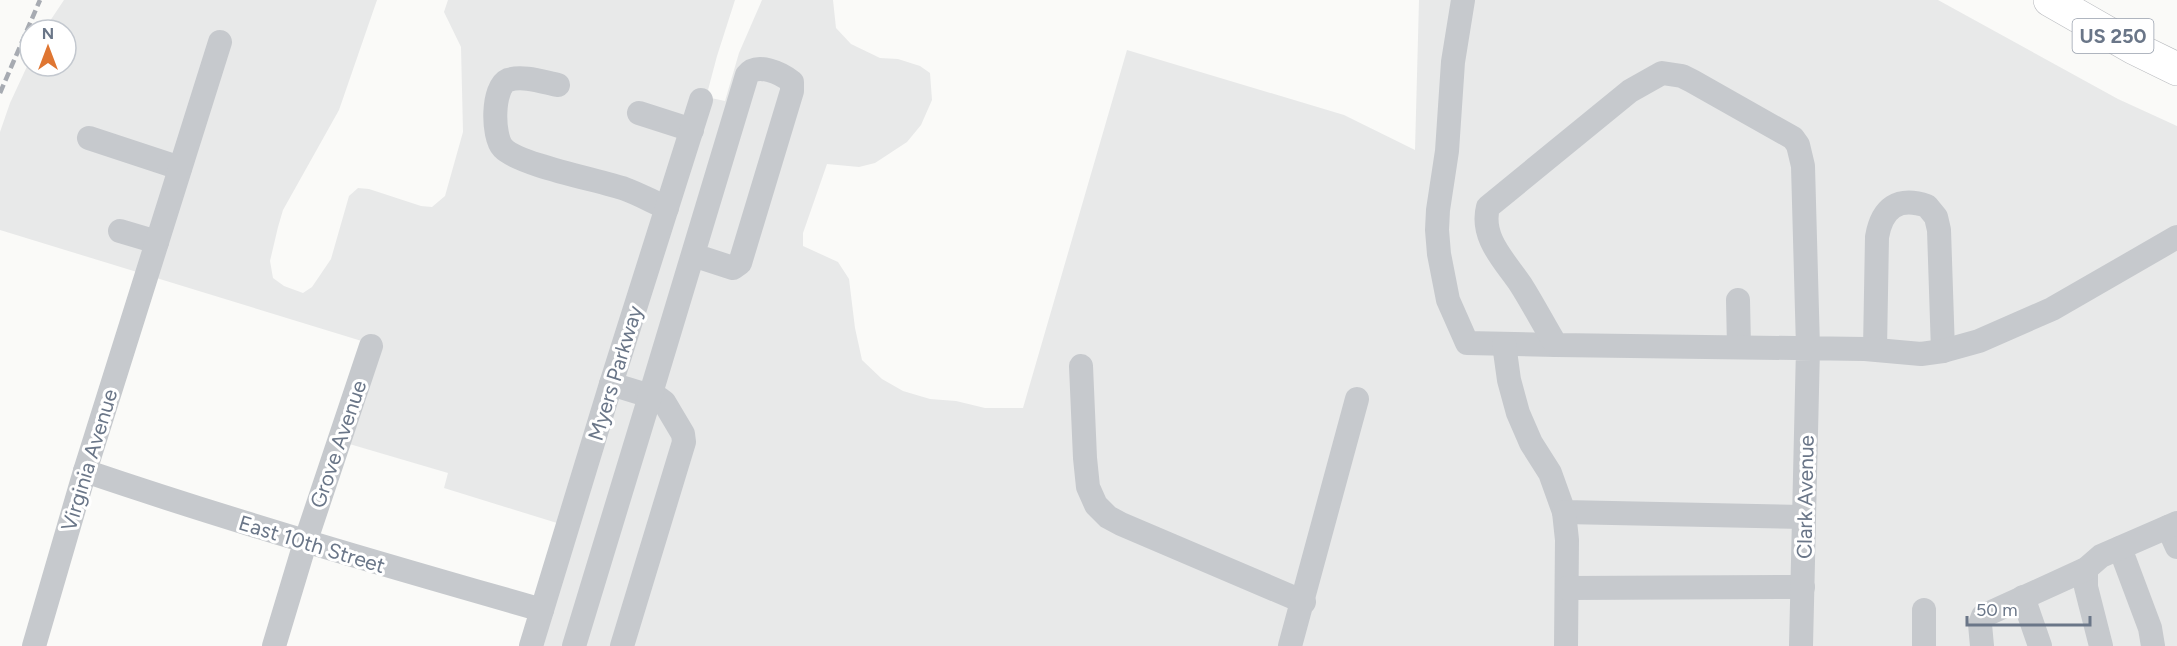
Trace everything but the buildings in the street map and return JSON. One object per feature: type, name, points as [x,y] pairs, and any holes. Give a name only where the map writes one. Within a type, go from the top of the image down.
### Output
[{"type":"highway","name":"US 250","points":[[2049,0],[2134,48],[2177,69]]},
{"type":"street","points":[[1463,0],[1453,62],[1447,152],[1438,210],[1438,254],[1448,300],[1467,343],[1875,349],[1921,354],[1943,351],[1979,340],[2052,309],[2177,237]]},
{"type":"street","name":"Virginia Avenue","points":[[34,646],[85,471],[220,42]]},
{"type":"street","points":[[574,646],[747,75],[758,68],[785,76],[792,82],[792,91],[740,263],[733,268],[693,255]]},
{"type":"street","name":"Clark Avenue","points":[[1556,345],[1520,284],[1496,253],[1487,226],[1488,207],[1630,91],[1662,73],[1682,76],[1793,138],[1798,145],[1803,166],[1808,348],[1801,646]]},
{"type":"street","points":[[558,85],[526,79],[512,79],[505,82],[500,88],[495,123],[502,147],[512,154],[537,164],[627,189],[667,208]]},
{"type":"street","points":[[639,113],[696,116],[731,128]]},
{"type":"street","name":"Myers Parkway","points":[[531,646],[696,116]]},
{"type":"street","points":[[89,138],[180,168]]},
{"type":"street","points":[[1875,349],[1877,237],[1880,222],[1890,208],[1910,202],[1927,206],[1936,217],[1939,230],[1943,351]]},
{"type":"street","points":[[120,231],[157,242]]},
{"type":"street","points":[[1738,300],[1738,347]]},
{"type":"street","points":[[1504,344],[1504,355],[1518,413],[1531,442],[1550,473],[1564,512],[1568,540],[1566,646]]},
{"type":"street","name":"Grove Avenue","points":[[274,646],[305,543],[371,346]]},
{"type":"street","points":[[1081,366],[1086,479],[1096,505],[1108,517],[1122,524],[1304,602]]},
{"type":"street","points":[[611,384],[664,402],[683,434],[684,442],[622,646]]},
{"type":"street","points":[[1290,646],[1304,602],[1357,399]]},
{"type":"street","name":"East 10th Street","points":[[85,471],[305,543],[542,610]]},
{"type":"street","points":[[1564,512],[1804,517]]},
{"type":"street","points":[[1982,646],[1980,624],[1983,616],[2086,570],[2101,556],[2174,532]]},
{"type":"street","points":[[2120,548],[2150,628],[2153,646]]},
{"type":"street","points":[[2086,570],[2086,587],[2101,646]]},
{"type":"street","points":[[1568,588],[1803,587]]},
{"type":"street","points":[[2024,597],[2040,646]]},
{"type":"street","points":[[1924,610],[1924,646]]},
{"type":"shaded area","points":[[64,0],[377,0],[339,110],[283,210],[278,227],[270,261],[273,278],[284,286],[303,293],[312,287],[331,259],[349,196],[358,188],[369,189],[421,206],[432,207],[445,196],[463,132],[461,47],[444,12],[448,0],[735,0],[708,90],[711,98],[725,101],[739,53],[762,0],[833,0],[836,28],[851,44],[880,58],[898,59],[920,66],[930,73],[932,100],[921,125],[907,142],[875,163],[859,167],[827,164],[803,233],[803,246],[838,262],[849,279],[855,328],[862,360],[882,379],[903,391],[930,399],[956,401],[985,408],[1023,408],[1127,50],[1344,115],[1415,150],[1419,0],[1938,0],[2118,99],[2177,126],[2177,646],[520,646],[557,523],[444,488],[448,473],[346,443],[378,346],[0,230],[0,132],[22,78],[78,78],[78,18],[52,18]]},
{"type":"railway","points":[[0,93],[40,0]]}]
